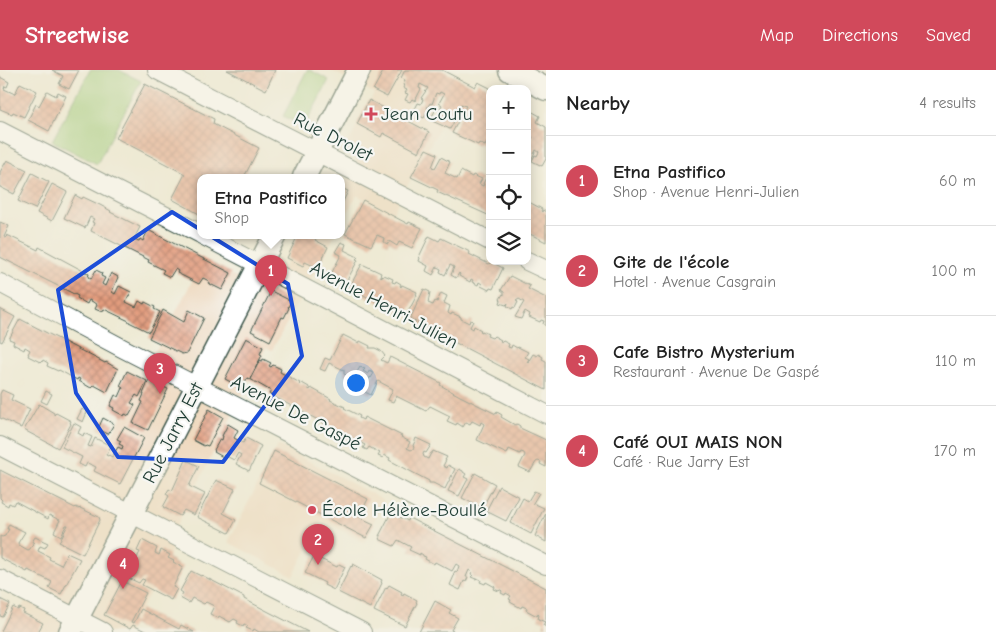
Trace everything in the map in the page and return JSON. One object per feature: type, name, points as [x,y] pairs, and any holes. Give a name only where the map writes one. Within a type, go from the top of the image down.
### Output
[{"type":"main road","points":[[306,174],[359,70]]},
{"type":"main road","points":[[510,70],[546,89]]},
{"type":"main road","name":"Rue Jarry Est","points":[[74,625],[273,239]]},
{"type":"street","name":"Rue Drolet","points":[[157,70],[486,239]]},
{"type":"street","name":"Avenue Henri-Julien","points":[[0,131],[197,233]]},
{"type":"street","name":"Avenue Henri-Julien","points":[[209,239],[546,414]]},
{"type":"street","points":[[531,262],[546,270]]},
{"type":"street","name":"Avenue De Gaspé","points":[[0,283],[546,565]]},
{"type":"street","points":[[0,446],[362,632]]},
{"type":"street","points":[[0,579],[74,625],[103,632]]},
{"type":"highlighted area","points":[[172,212],[288,284],[302,356],[223,462],[118,457],[76,393],[58,290]]},
{"type":"shaded area","points":[[330,70],[425,70],[407,105],[442,123],[392,214],[357,195],[345,216],[345,184],[360,154],[346,147],[374,93]]},
{"type":"shaded area","points":[[299,239],[333,239],[272,350],[266,348],[174,531],[180,534],[129,632],[9,632],[203,260],[270,295]]},
{"type":"shaded area","name":"École Hélène-Boullé","points":[[278,445],[384,500],[364,542],[322,520],[293,576],[228,542]]},
{"type":"green space","points":[[90,70],[119,70],[141,81],[97,164],[52,141]]},
{"type":"green space","points":[[307,70],[329,80],[304,127],[283,116]]},
{"type":"building","points":[[52,70],[79,70],[69,89],[59,84],[63,76]]},
{"type":"building","points":[[227,70],[275,70],[266,90]]},
{"type":"building","points":[[384,70],[402,70],[387,97],[373,90]]},
{"type":"building","points":[[405,70],[442,70],[475,87],[478,82],[486,86],[485,146],[479,143],[478,145],[452,133],[466,106],[461,104],[458,112],[456,111],[454,114],[457,116],[450,129],[430,120],[436,109],[439,110],[442,105],[439,103],[444,94],[440,92],[439,94],[436,93],[432,104],[430,103],[427,108],[429,109],[424,118],[413,113],[418,103],[421,104],[423,99],[421,98],[428,88],[420,84],[419,88],[421,89],[415,101],[412,99],[410,102],[405,100],[408,94],[405,93],[407,90],[403,88],[405,80],[401,78]]},
{"type":"building","points":[[0,77],[9,82],[4,89],[15,94],[20,83],[37,91],[24,117],[0,109]]},
{"type":"building","points":[[145,84],[214,119],[213,124],[259,148],[246,174],[197,174],[197,213],[172,199],[185,174],[116,138]]},
{"type":"building","points":[[47,91],[56,96],[58,92],[66,96],[49,131],[28,120],[36,104],[39,106]]},
{"type":"building","points":[[369,100],[429,132],[419,152],[383,133],[381,137],[357,124]]},
{"type":"building","points":[[531,111],[540,116],[537,122],[546,127],[546,159],[542,166],[532,161],[539,152],[536,150],[531,160],[531,140],[533,137],[531,136]]},
{"type":"building","points":[[426,149],[437,154],[432,167],[435,168],[441,157],[450,162],[445,173],[457,179],[461,171],[472,177],[473,175],[482,179],[479,184],[483,186],[486,177],[486,214],[437,192],[438,190],[411,177]]},
{"type":"building","points":[[7,160],[27,170],[14,194],[0,187],[0,172]]},
{"type":"building","points":[[32,173],[49,182],[35,209],[18,201]]},
{"type":"building","points":[[52,184],[67,192],[52,221],[37,213]]},
{"type":"building","points":[[75,195],[100,205],[140,227],[134,239],[143,241],[148,230],[231,273],[222,290],[208,283],[209,281],[203,278],[199,284],[177,273],[178,271],[175,269],[170,277],[162,273],[164,270],[148,262],[149,260],[91,231],[94,219],[90,217],[85,228],[64,218]]},
{"type":"building","points":[[363,200],[408,224],[409,222],[422,228],[412,248],[399,242],[397,246],[389,241],[388,244],[383,242],[384,238],[377,235],[371,246],[345,234]]},
{"type":"building","points":[[531,203],[542,209],[542,212],[543,210],[546,212],[546,242],[531,234]]},
{"type":"building","points":[[0,222],[9,226],[4,237],[6,238],[7,235],[38,250],[39,247],[89,274],[88,277],[91,279],[96,270],[102,273],[101,276],[105,278],[102,284],[105,286],[111,273],[118,277],[112,292],[115,294],[119,286],[131,292],[126,302],[136,307],[139,301],[144,304],[145,302],[160,312],[149,332],[104,309],[102,312],[95,309],[97,305],[93,302],[89,300],[87,304],[77,298],[78,296],[0,257]]},
{"type":"building","points":[[429,236],[439,241],[441,238],[470,252],[469,254],[486,262],[486,265],[497,265],[503,268],[493,289],[490,288],[489,290],[481,286],[482,284],[479,282],[478,285],[472,282],[473,280],[471,279],[470,282],[459,276],[459,273],[456,278],[451,275],[454,267],[450,265],[445,275],[437,267],[433,275],[426,271],[428,266],[419,261]]},
{"type":"building","points":[[296,239],[316,239],[328,247],[318,268],[305,262],[303,266],[287,258]]},
{"type":"building","points":[[341,242],[346,244],[344,250],[358,257],[345,284],[330,276],[341,255],[335,252]]},
{"type":"building","points":[[362,264],[381,273],[380,276],[383,277],[384,275],[393,279],[392,282],[395,283],[396,281],[401,284],[401,287],[402,285],[417,292],[406,316],[349,288]]},
{"type":"building","points":[[510,276],[530,286],[528,289],[546,298],[546,326],[543,324],[544,321],[541,320],[540,322],[529,317],[530,314],[525,311],[521,319],[515,317],[524,302],[519,299],[516,301],[518,302],[515,308],[513,307],[512,309],[507,306],[508,303],[506,305],[500,303],[500,299],[504,295],[504,292],[501,290]]},
{"type":"building","points":[[424,289],[430,292],[428,303],[433,305],[435,301],[437,302],[441,293],[447,296],[444,303],[450,306],[448,313],[461,317],[461,319],[469,323],[470,320],[473,321],[470,327],[473,329],[474,326],[492,338],[494,336],[500,341],[509,344],[508,347],[511,348],[512,345],[528,352],[525,357],[529,359],[527,362],[533,354],[543,357],[542,359],[546,361],[546,390],[410,319]]},
{"type":"building","points":[[271,291],[291,301],[284,318],[282,317],[270,341],[251,331]]},
{"type":"building","points":[[0,309],[15,317],[2,342],[0,341]]},
{"type":"building","points":[[163,310],[184,322],[189,310],[204,318],[187,353],[182,354],[149,338]]},
{"type":"building","points":[[20,319],[118,369],[107,392],[94,385],[91,388],[79,381],[80,379],[78,378],[77,380],[47,366],[48,363],[43,360],[40,362],[28,356],[30,350],[25,347],[24,350],[13,344],[14,341],[9,339]]},
{"type":"building","points":[[343,335],[370,346],[369,348],[381,351],[385,356],[381,360],[387,363],[390,357],[441,383],[440,385],[460,396],[496,414],[497,412],[502,415],[501,417],[515,425],[517,424],[520,428],[546,440],[546,467],[538,461],[530,472],[519,467],[525,455],[524,453],[521,452],[520,454],[509,449],[507,454],[477,440],[484,424],[481,422],[480,425],[472,421],[470,424],[466,422],[463,427],[457,423],[456,425],[447,421],[450,416],[430,406],[426,411],[396,396],[393,402],[388,400],[393,389],[378,381],[371,395],[363,391],[374,373],[369,371],[368,374],[363,371],[365,369],[360,367],[353,379],[344,374],[344,370],[329,363],[325,371],[320,369],[325,358],[330,360]]},
{"type":"building","points":[[246,338],[263,347],[260,354],[262,355],[250,379],[247,378],[242,388],[225,379]]},
{"type":"building","points":[[263,359],[271,363],[269,366],[273,365],[281,369],[280,372],[300,383],[300,385],[302,383],[309,387],[308,389],[310,390],[311,388],[331,399],[360,416],[359,418],[363,420],[364,417],[402,436],[410,442],[407,448],[413,449],[416,438],[431,445],[426,453],[424,452],[424,457],[428,459],[433,451],[447,457],[443,466],[447,468],[448,465],[455,469],[445,489],[429,483],[429,481],[389,460],[390,458],[384,455],[383,458],[378,456],[380,453],[369,447],[367,450],[363,448],[365,445],[269,394],[271,391],[250,379],[260,360],[262,361]]},
{"type":"building","points":[[127,371],[147,381],[139,397],[136,395],[131,403],[135,405],[129,416],[125,414],[124,416],[113,410],[114,408],[110,406],[115,395],[119,397],[123,388],[120,386]]},
{"type":"building","points":[[149,380],[168,389],[148,430],[133,423],[143,402],[141,401]]},
{"type":"building","points":[[2,390],[13,395],[11,400],[30,409],[21,428],[0,418],[0,394]]},
{"type":"building","points":[[46,391],[52,394],[47,404],[41,401]]},
{"type":"building","points":[[39,404],[54,413],[54,415],[56,413],[71,421],[58,448],[24,430]]},
{"type":"building","points":[[82,409],[87,412],[83,422],[77,419]]},
{"type":"building","points":[[209,409],[223,417],[208,446],[204,446],[193,440]]},
{"type":"building","points":[[103,418],[114,424],[108,434],[98,429]]},
{"type":"building","points":[[74,423],[81,427],[78,433],[83,436],[84,433],[92,437],[88,446],[91,447],[95,438],[111,446],[106,455],[112,457],[118,447],[122,449],[123,446],[119,444],[121,441],[117,439],[124,427],[144,438],[120,484],[94,471],[96,467],[92,465],[87,463],[85,467],[79,464],[82,457],[62,447]]},
{"type":"building","points":[[228,424],[238,430],[234,438],[243,443],[246,438],[261,446],[249,471],[236,464],[241,455],[238,453],[234,460],[214,452],[220,439],[222,440]]},
{"type":"building","points":[[274,451],[368,499],[359,517],[374,524],[366,538],[259,483]]},
{"type":"building","points":[[186,460],[199,466],[189,486],[205,494],[194,515],[184,510],[180,516],[163,507],[169,496],[166,494],[169,489],[172,491]]},
{"type":"building","points":[[459,469],[466,474],[464,477],[468,479],[459,496],[448,491]]},
{"type":"building","points":[[0,470],[75,508],[80,508],[99,517],[100,520],[83,554],[59,542],[68,525],[66,525],[61,536],[54,532],[60,520],[49,515],[48,519],[15,501],[13,505],[9,503],[8,506],[1,502]]},
{"type":"building","points":[[475,473],[495,484],[482,508],[462,498]]},
{"type":"building","points":[[216,480],[235,489],[223,513],[236,520],[229,533],[197,517]]},
{"type":"building","points":[[499,486],[519,497],[506,521],[486,511]]},
{"type":"building","points":[[534,491],[539,493],[533,503],[544,508],[531,534],[510,523],[523,498],[528,501]]},
{"type":"building","points":[[391,513],[408,521],[409,518],[546,588],[546,627],[543,625],[545,622],[538,619],[538,614],[537,616],[526,610],[527,608],[522,606],[521,608],[510,602],[511,596],[501,593],[501,590],[494,589],[495,587],[486,582],[485,584],[477,578],[471,577],[473,575],[469,570],[466,582],[464,581],[460,590],[450,585],[453,575],[455,571],[457,572],[459,566],[456,564],[452,571],[425,559],[426,557],[420,553],[420,555],[409,550],[411,547],[398,540],[394,546],[379,539]]},
{"type":"building","points":[[546,513],[546,542],[535,536]]},
{"type":"building","points":[[9,524],[25,532],[18,543],[28,550],[35,537],[48,543],[45,548],[40,546],[38,551],[61,565],[67,553],[80,559],[61,594],[49,588],[52,582],[0,558],[0,536],[5,536],[9,529],[7,529]]},
{"type":"building","points":[[142,540],[157,548],[155,553],[159,555],[161,550],[170,555],[168,558],[173,562],[183,567],[173,587],[177,589],[171,600],[142,585],[145,580],[142,579],[139,583],[124,576],[130,564],[133,566],[140,552],[137,551]]},
{"type":"building","points":[[314,556],[337,567],[339,564],[345,567],[334,590],[305,573]]},
{"type":"building","points":[[353,564],[382,580],[370,608],[338,592]]},
{"type":"building","points":[[191,571],[202,575],[308,632],[259,632],[254,629],[253,631],[246,628],[248,626],[244,624],[243,626],[237,623],[238,621],[234,619],[230,622],[210,614],[214,606],[206,602],[204,604],[192,598],[189,603],[180,598],[183,593],[180,591]]},
{"type":"building","points":[[122,581],[146,593],[131,622],[134,623],[141,609],[179,629],[181,625],[194,632],[147,632],[133,625],[130,629],[104,615]]},
{"type":"building","points":[[389,585],[402,592],[401,594],[403,595],[404,593],[417,600],[405,626],[374,611],[386,587]]},
{"type":"building","points":[[0,599],[10,604],[3,617],[0,616]]},
{"type":"building","points":[[435,601],[451,610],[449,613],[458,618],[451,630],[455,632],[419,632]]},
{"type":"building","points":[[13,607],[18,610],[19,608],[24,610],[23,613],[43,623],[38,632],[1,631]]},
{"type":"place","name":"Jean Coutu","points":[[371,114]]},
{"type":"place","name":"Etna Pastifico","points":[[271,296]]},
{"type":"place","name":"Cafe Bistro Mysterium","points":[[160,394]]},
{"type":"place","name":"École Hélène-Boullé","points":[[312,510]]},
{"type":"place","name":"Gite de l'école","points":[[318,565]]},
{"type":"place","name":"Café OUI MAIS NON","points":[[123,589]]}]
